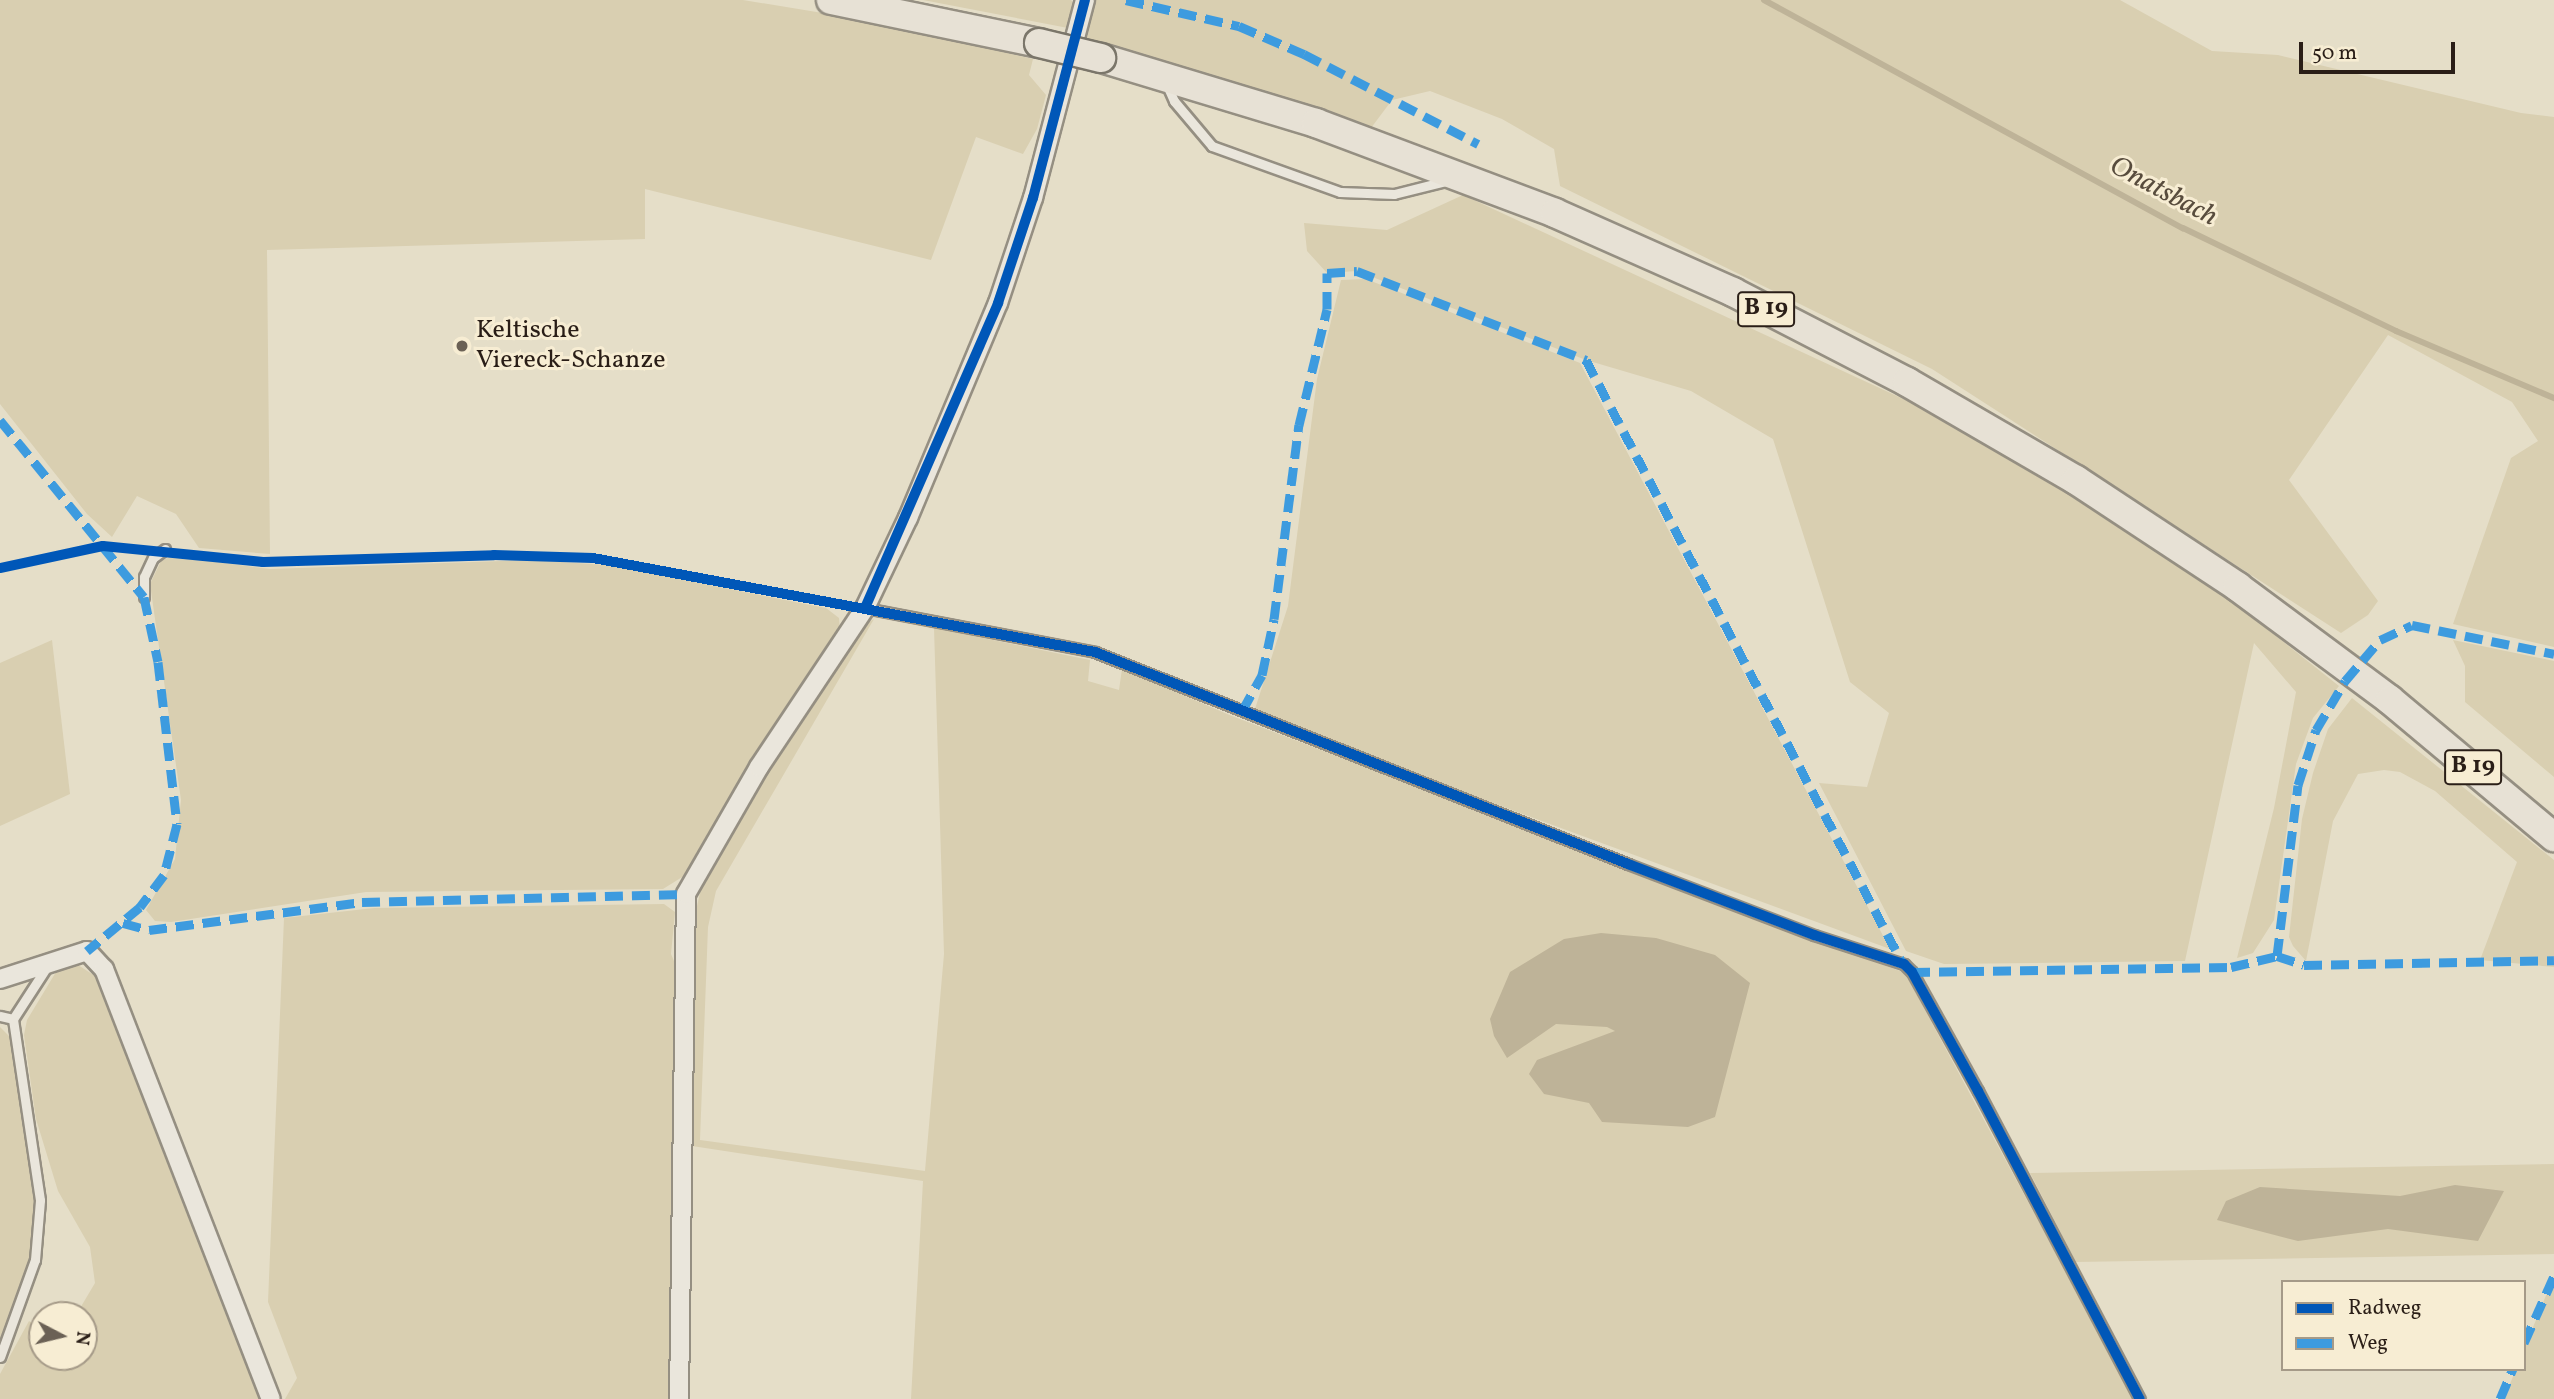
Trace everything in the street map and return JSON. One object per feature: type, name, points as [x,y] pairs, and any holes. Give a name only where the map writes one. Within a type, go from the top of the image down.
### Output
[{"type":"main road","name":"B 19","points":[[831,0],[1101,58],[1316,123],[1464,177],[1708,281],[1907,382],[2158,532],[2318,644],[2390,700],[2554,837]]},
{"type":"street","points":[[679,1399],[685,894],[752,778],[865,608],[998,303],[1033,198],[1085,0]]},
{"type":"street","points":[[0,979],[52,959],[87,951],[104,969],[271,1399]]},
{"type":"lane","points":[[1163,75],[1174,101],[1212,146],[1339,192],[1394,194],[1464,177]]},
{"type":"lane","points":[[144,597],[144,577],[153,558],[165,549]]},
{"type":"lane","points":[[865,608],[1095,652],[1641,869],[1814,935],[1904,964],[1912,972],[1978,1091],[2140,1399]]},
{"type":"lane","points":[[0,1357],[35,1260],[40,1200],[13,1020],[52,959]]},
{"type":"lane","points":[[0,1016],[13,1020]]},
{"type":"shaded area","points":[[0,0],[743,0],[859,19],[1033,59],[1029,75],[1046,95],[1037,129],[1023,154],[976,137],[931,260],[645,189],[645,239],[267,250],[270,554],[199,548],[176,514],[137,496],[112,537],[87,514],[0,404]]},
{"type":"shaded area","points":[[923,0],[1071,0],[1075,5],[1068,28]]},
{"type":"shaded area","points":[[1086,0],[2120,0],[2212,51],[2278,55],[2521,113],[2554,117],[2554,647],[2453,624],[2511,458],[2538,441],[2512,402],[2388,335],[2289,480],[2378,601],[2368,615],[2341,633],[1932,369],[1560,186],[1554,149],[1502,119],[1430,91],[1392,100],[1371,128],[1167,61],[1078,38]]},
{"type":"shaded area","points":[[1463,195],[1912,403],[2088,506],[2214,587],[2339,686],[2313,718],[2296,764],[2274,920],[2253,953],[2237,958],[2274,808],[2296,692],[2254,643],[2185,961],[1944,964],[1906,951],[1819,783],[1867,787],[1889,713],[1850,682],[1773,439],[1691,391],[1586,360],[1357,271],[1327,273],[1307,251],[1304,223],[1387,230]]},
{"type":"shaded area","points":[[1366,279],[1580,363],[1890,949],[1474,796],[1255,709],[1288,606],[1317,379],[1341,280]]},
{"type":"shaded area","points":[[172,556],[270,569],[529,560],[608,565],[826,608],[839,618],[840,632],[750,768],[687,874],[663,889],[366,892],[171,922],[155,921],[146,910],[175,859],[181,800],[150,584],[161,561]]},
{"type":"shaded area","points":[[874,619],[716,891],[708,927],[700,1140],[925,1171],[944,954],[934,628],[1090,660],[1088,681],[1119,690],[1122,669],[1232,716],[1905,973],[2134,1399],[911,1399],[923,1181],[692,1146],[695,915],[704,875],[860,628]]},
{"type":"shaded area","points":[[52,640],[70,794],[0,826],[0,663]]},
{"type":"shaded area","points":[[2453,640],[2554,661],[2554,777],[2465,702],[2465,666]]},
{"type":"shaded area","points":[[2352,698],[2554,860],[2554,967],[2480,960],[2517,862],[2435,791],[2400,772],[2384,770],[2358,774],[2333,821],[2306,961],[2293,946],[2289,937],[2302,819],[2313,773],[2328,729]]},
{"type":"shaded area","points":[[664,904],[675,912],[671,954],[679,973],[670,1399],[285,1399],[297,1378],[268,1302],[284,918],[374,908]]},
{"type":"shaded area","points":[[1601,933],[1656,938],[1715,955],[1750,983],[1715,1117],[1688,1127],[1602,1122],[1589,1103],[1544,1094],[1529,1074],[1537,1060],[1615,1031],[1607,1027],[1556,1024],[1507,1058],[1494,1036],[1490,1019],[1510,972],[1564,939]]},
{"type":"shaded area","points":[[78,965],[103,981],[264,1399],[0,1399],[0,1374],[28,1323],[28,1371],[98,1371],[98,1301],[84,1301],[95,1283],[90,1247],[58,1191],[36,1119],[24,1035],[27,1020],[56,972]]},
{"type":"shaded area","points":[[0,1027],[11,1038],[36,1215],[27,1271],[0,1340]]},
{"type":"shaded area","points":[[2554,1164],[2554,1254],[2076,1262],[2030,1173]]},
{"type":"shaded area","points":[[2455,1185],[2504,1191],[2478,1241],[2388,1229],[2298,1241],[2217,1220],[2226,1201],[2260,1187],[2400,1196]]},
{"type":"shaded area","points":[[2554,1276],[2554,1399],[2504,1399],[2515,1371],[2526,1371],[2526,1344]]},
{"type":"waterway","name":"Onatsbach","points":[[1764,0],[2183,228],[2396,331],[2554,398]]},
{"type":"marked path","points":[[1126,0],[1239,26],[1304,54],[1478,144]]},
{"type":"marked path","points":[[1242,711],[1262,675],[1274,619],[1299,425],[1327,309],[1327,273],[1357,271],[1586,360],[1903,964]]},
{"type":"marked path","points":[[0,420],[144,597],[158,662],[177,824],[164,875],[140,907],[87,951]]},
{"type":"marked path","points":[[2277,956],[2298,785],[2316,730],[2345,681],[2380,640],[2412,625],[2554,654]]},
{"type":"marked path","points":[[123,923],[149,930],[362,902],[686,894]]},
{"type":"marked path","points":[[1912,972],[2231,967],[2277,956],[2304,965],[2554,960]]},
{"type":"marked path","points":[[2526,1339],[2554,1276]]},
{"type":"marked path","points":[[2500,1399],[2512,1371]]},
{"type":"cycle path","points":[[865,608],[998,303],[1033,198],[1085,0]]},
{"type":"cycle path","points":[[0,568],[103,546],[263,562],[494,555],[593,558],[1095,652],[1628,864],[1814,935],[1904,964],[1912,972],[1978,1091],[2140,1399]]},
{"type":"place","name":"Keltische Viereck-Schanze","points":[[462,346]]}]
